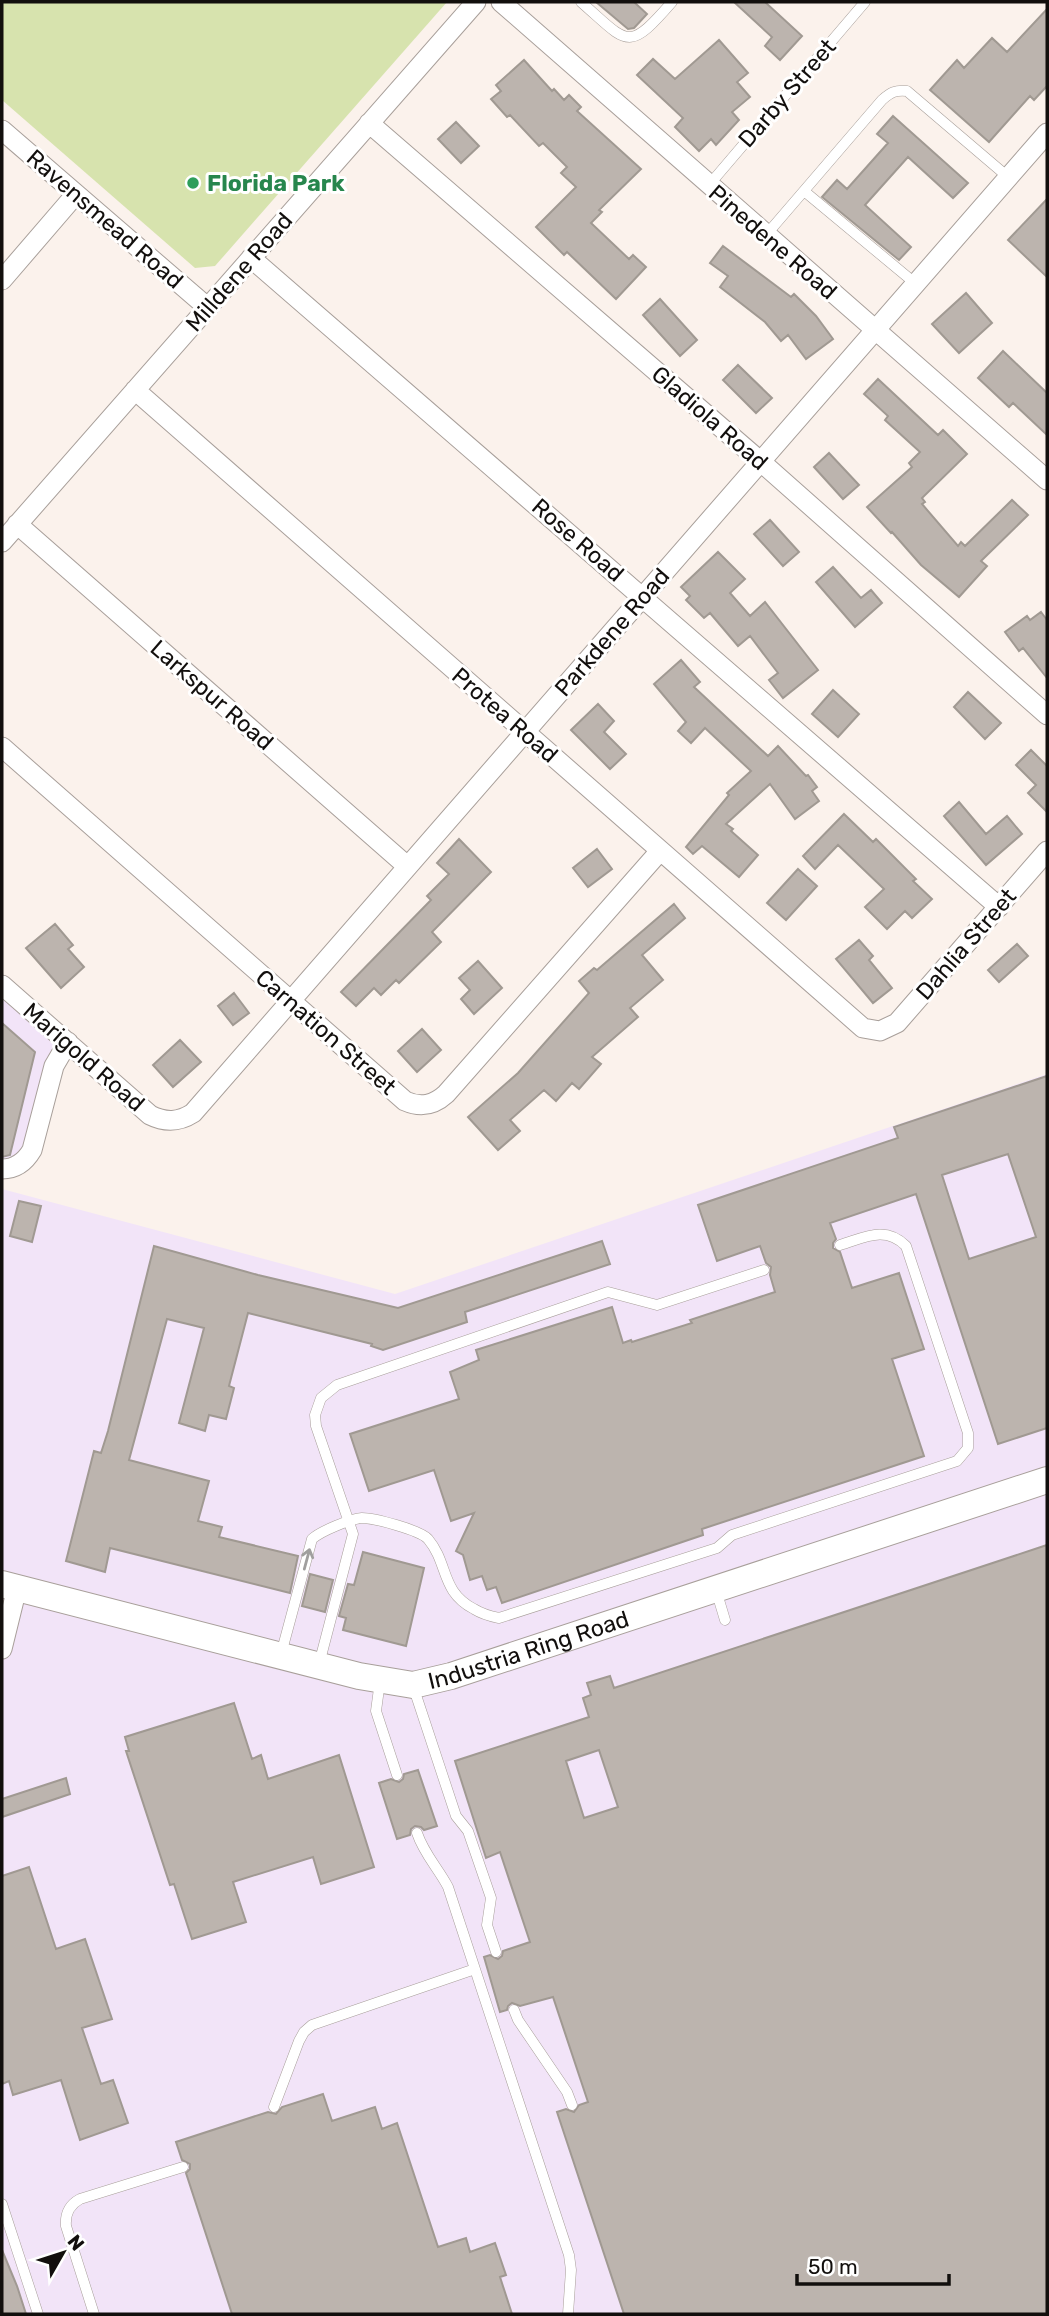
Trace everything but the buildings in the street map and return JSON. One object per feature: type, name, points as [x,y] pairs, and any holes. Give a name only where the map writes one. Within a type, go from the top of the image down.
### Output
[{"type":"street","name":"Milldene Road","points":[[2,542],[476,2]]},
{"type":"street","name":"Pinedene Road","points":[[501,2],[1047,480]]},
{"type":"street","name":"Gladiola Road","points":[[369,123],[761,461],[1047,715]]},
{"type":"street","name":"Ravensmead Road","points":[[2,130],[208,307]]},
{"type":"street","name":"Parkdene Road","points":[[171,1121],[186,1118],[193,1113],[1047,133]]},
{"type":"street","points":[[2,280],[76,194]]},
{"type":"street","name":"Rose Road","points":[[251,258],[999,907]]},
{"type":"street","name":"Protea Road","points":[[135,390],[856,1024],[880,1031]]},
{"type":"street","name":"Larkspur Road","points":[[17,524],[407,866]]},
{"type":"street","name":"Carnation Street","points":[[2,747],[405,1101],[415,1105],[433,1103],[446,1094],[660,851]]},
{"type":"street","name":"Dahlia Street","points":[[880,1031],[898,1023],[1047,851]]},
{"type":"street","name":"Marigold Road","points":[[2,985],[150,1115],[171,1121]]},
{"type":"street","points":[[2,1168],[15,1167],[24,1161],[32,1150],[54,1066],[68,1042]]},
{"type":"street","name":"Industria Ring Road","points":[[10,1586],[318,1666],[413,1685],[451,1676],[1047,1480]]},
{"type":"street","points":[[2,1649],[10,1586]]},
{"type":"lane","points":[[581,2],[620,36],[631,38],[650,28],[672,2]]},
{"type":"lane","name":"Darby Street","points":[[708,185],[865,2]]},
{"type":"lane","points":[[766,235],[882,100],[897,90],[907,91],[1009,177]]},
{"type":"lane","points":[[804,191],[916,284]]},
{"type":"lane","points":[[281,1656],[313,1539],[321,1532],[362,1518],[422,1534],[433,1548],[458,1600],[482,1614],[499,1618],[717,1548],[732,1535],[951,1464],[965,1454],[968,1448],[968,1433],[910,1254],[901,1241],[887,1234],[875,1234],[840,1245]]},
{"type":"lane","points":[[318,1666],[352,1541],[349,1522],[316,1426],[317,1405],[327,1391],[337,1385],[608,1292],[657,1305],[764,1270]]},
{"type":"lane","points":[[716,1590],[725,1620]]},
{"type":"lane","points":[[380,1680],[376,1711],[397,1775]]},
{"type":"lane","points":[[413,1685],[456,1816],[468,1831],[491,1898],[486,1925],[496,1952]]},
{"type":"lane","points":[[417,1833],[427,1856],[448,1887],[569,2255],[571,2270],[568,2314]]},
{"type":"lane","points":[[274,2107],[299,2041],[312,2025],[475,1969]]},
{"type":"lane","points":[[514,2010],[567,2092],[572,2105]]},
{"type":"lane","points":[[94,2314],[66,2226],[69,2207],[79,2199],[183,2166]]},
{"type":"lane","points":[[2,2204],[38,2314]]},
{"type":"shaded area","points":[[2,983],[70,1042],[33,1151],[2,1169]]},
{"type":"shaded area","points":[[1047,1074],[1047,2314],[2,2314],[2,1189],[395,1294]]},
{"type":"green space","name":"Florida Park","points":[[2,2],[447,2],[215,266],[195,268],[2,100]]},
{"type":"place","name":"Florida Park","points":[[193,183]]}]
